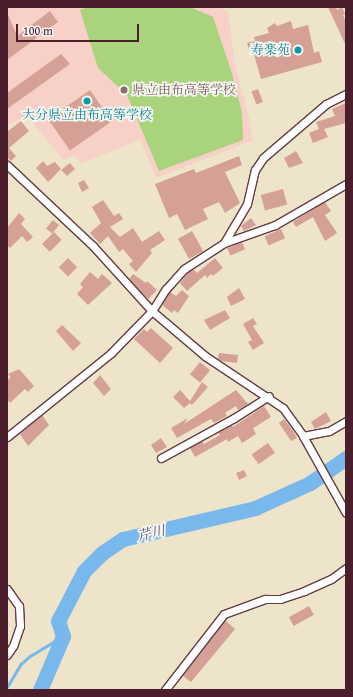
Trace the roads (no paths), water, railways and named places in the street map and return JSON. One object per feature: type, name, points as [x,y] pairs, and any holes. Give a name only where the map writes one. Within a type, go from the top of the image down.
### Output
[{"type":"street","points":[[224,243],[247,204],[254,170],[263,158],[326,104],[346,94]]},
{"type":"street","points":[[7,165],[93,246],[152,311],[205,356],[269,396],[283,408],[303,436],[306,444],[346,513]]},
{"type":"street","points":[[7,437],[111,353],[152,311],[166,289],[184,269],[224,243],[275,225],[346,184]]},
{"type":"street","points":[[161,458],[234,418],[269,396]]},
{"type":"street","points":[[303,436],[329,430],[346,421]]},
{"type":"street","points":[[165,690],[224,614],[265,600],[280,599],[304,591],[330,579],[346,568]]},
{"type":"street","points":[[7,589],[19,606],[20,626],[13,646],[7,655]]},
{"type":"waterway","name":"芹川","points":[[40,690],[63,636],[58,621],[84,571],[102,553],[123,539],[255,508],[310,483],[346,458]]},
{"type":"waterway","points":[[7,687],[21,664],[30,656],[63,636]]},
{"type":"place","name":"寿楽苑","points":[[298,50]]},
{"type":"place","name":"県立由布高等学校","points":[[124,90]]},
{"type":"place","name":"大分県立由布高等学校","points":[[87,101]]}]
